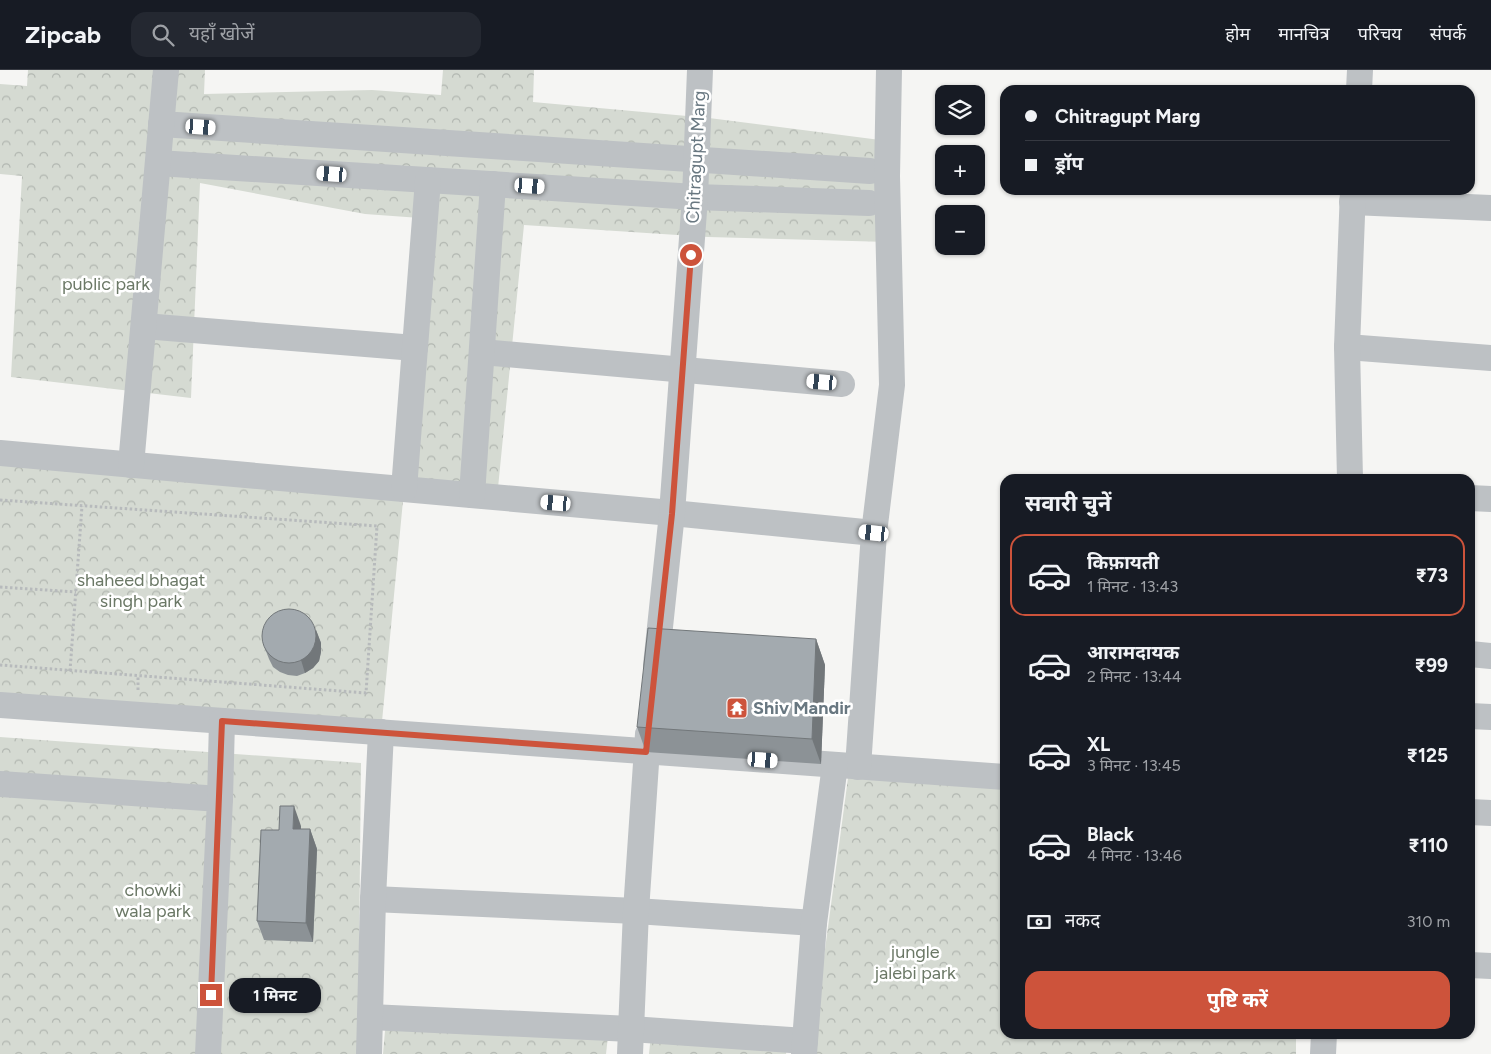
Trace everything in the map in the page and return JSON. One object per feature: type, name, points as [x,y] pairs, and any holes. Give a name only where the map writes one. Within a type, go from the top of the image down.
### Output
[{"type":"street","points":[[131,465],[166,70]]},
{"type":"street","name":"Chitragupt Marg","points":[[630,1042],[646,752],[672,514],[695,197],[700,70]]},
{"type":"street","points":[[370,1016],[630,1042],[805,1048],[814,923],[846,766],[892,385],[887,176],[889,70]]},
{"type":"street","points":[[1359,85],[1360,70]]},
{"type":"street","points":[[161,124],[870,171]]},
{"type":"street","points":[[158,163],[695,197],[869,203]]},
{"type":"street","points":[[404,489],[428,180]]},
{"type":"street","points":[[472,495],[493,184]]},
{"type":"street","points":[[1350,474],[1347,347],[1353,196],[1491,208]]},
{"type":"street","points":[[144,326],[415,348]]},
{"type":"street","points":[[1347,347],[1491,358]]},
{"type":"street","points":[[482,352],[842,384]]},
{"type":"street","points":[[0,453],[874,533]]},
{"type":"street","points":[[1475,498],[1491,500]]},
{"type":"street","points":[[1475,654],[1491,656]]},
{"type":"street","points":[[0,705],[1000,777]]},
{"type":"street","points":[[1475,716],[1491,717]]},
{"type":"street","points":[[208,1054],[222,721]]},
{"type":"street","points":[[369,1054],[373,899],[381,732]]},
{"type":"street","points":[[0,784],[220,799]]},
{"type":"street","points":[[1475,812],[1491,813]]},
{"type":"street","points":[[373,899],[814,923]]},
{"type":"street","points":[[1475,965],[1491,966]]},
{"type":"street","points":[[1324,1039],[1324,1054]]},
{"type":"path","points":[[0,500],[377,526],[366,693],[0,665]]},
{"type":"path","points":[[70,671],[82,506]]},
{"type":"path","points":[[0,587],[76,592]]},
{"type":"green space","points":[[28,70],[205,70],[204,94],[372,90],[441,95],[443,70],[534,70],[533,102],[709,118],[888,141],[888,242],[708,237],[524,225],[497,498],[404,490],[381,732],[0,705],[0,454],[404,489],[434,219],[365,214],[200,183],[191,398],[11,377],[22,176],[0,174],[0,84],[27,86]]},
{"type":"green space","name":"chowki wala park","points":[[0,737],[361,763],[358,1054],[0,1054]]},
{"type":"green space","name":"jungle jalebi park","points":[[848,778],[1000,789],[1000,1039],[1296,1039],[1296,1054],[811,1054]]},
{"type":"green space","points":[[386,1019],[608,1036],[606,1054],[383,1054]]},
{"type":"green space","points":[[651,1034],[787,1048],[786,1054],[649,1054]]},
{"type":"building","points":[[289,609],[299,611],[308,617],[314,626],[316,636],[314,646],[308,655],[299,661],[289,663],[279,661],[270,655],[264,646],[262,636],[264,626],[270,617],[279,611]]},
{"type":"building","name":"Shiv Mandir","points":[[648,628],[816,639],[812,739],[637,727]]},
{"type":"building","points":[[280,806],[294,806],[293,829],[310,829],[306,923],[257,921],[261,830],[279,830]]},
{"type":"place","name":"Shiv Mandir","points":[[737,708]]},
{"type":"route","points":[[211,995],[222,721],[646,752],[672,514],[691,255]]},
{"type":"park label","name":"public park","points":[[106,284]]},
{"type":"park label","name":"shaheed bhagat singh park","points":[[141,590]]}]
